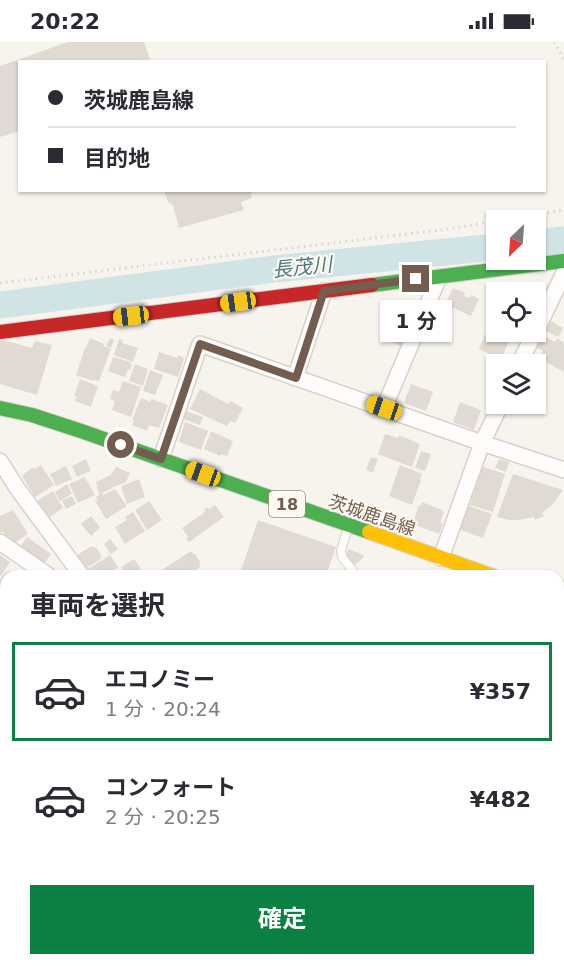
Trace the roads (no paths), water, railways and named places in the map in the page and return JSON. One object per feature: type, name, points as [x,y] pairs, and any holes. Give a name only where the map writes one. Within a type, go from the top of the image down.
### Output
[{"type":"street","points":[[0,332],[564,261]]},
{"type":"street","points":[[546,310],[564,273]]},
{"type":"street","points":[[384,408],[439,277]]},
{"type":"street","points":[[296,378],[324,291]]},
{"type":"street","points":[[161,459],[200,344],[564,470]]},
{"type":"street","name":"茨城鹿島線","points":[[0,408],[81,431],[476,570]]},
{"type":"street","points":[[441,558],[482,443],[496,414]]},
{"type":"street","points":[[0,461],[17,488],[78,570]]},
{"type":"street","points":[[0,542],[40,570]]},
{"type":"lane","points":[[349,526],[341,551],[342,558],[352,570]]},
{"type":"waterway","name":"長茂川","points":[[546,242],[564,240]]},
{"type":"waterway","name":"長茂川","points":[[0,305],[275,269],[486,248]]}]
